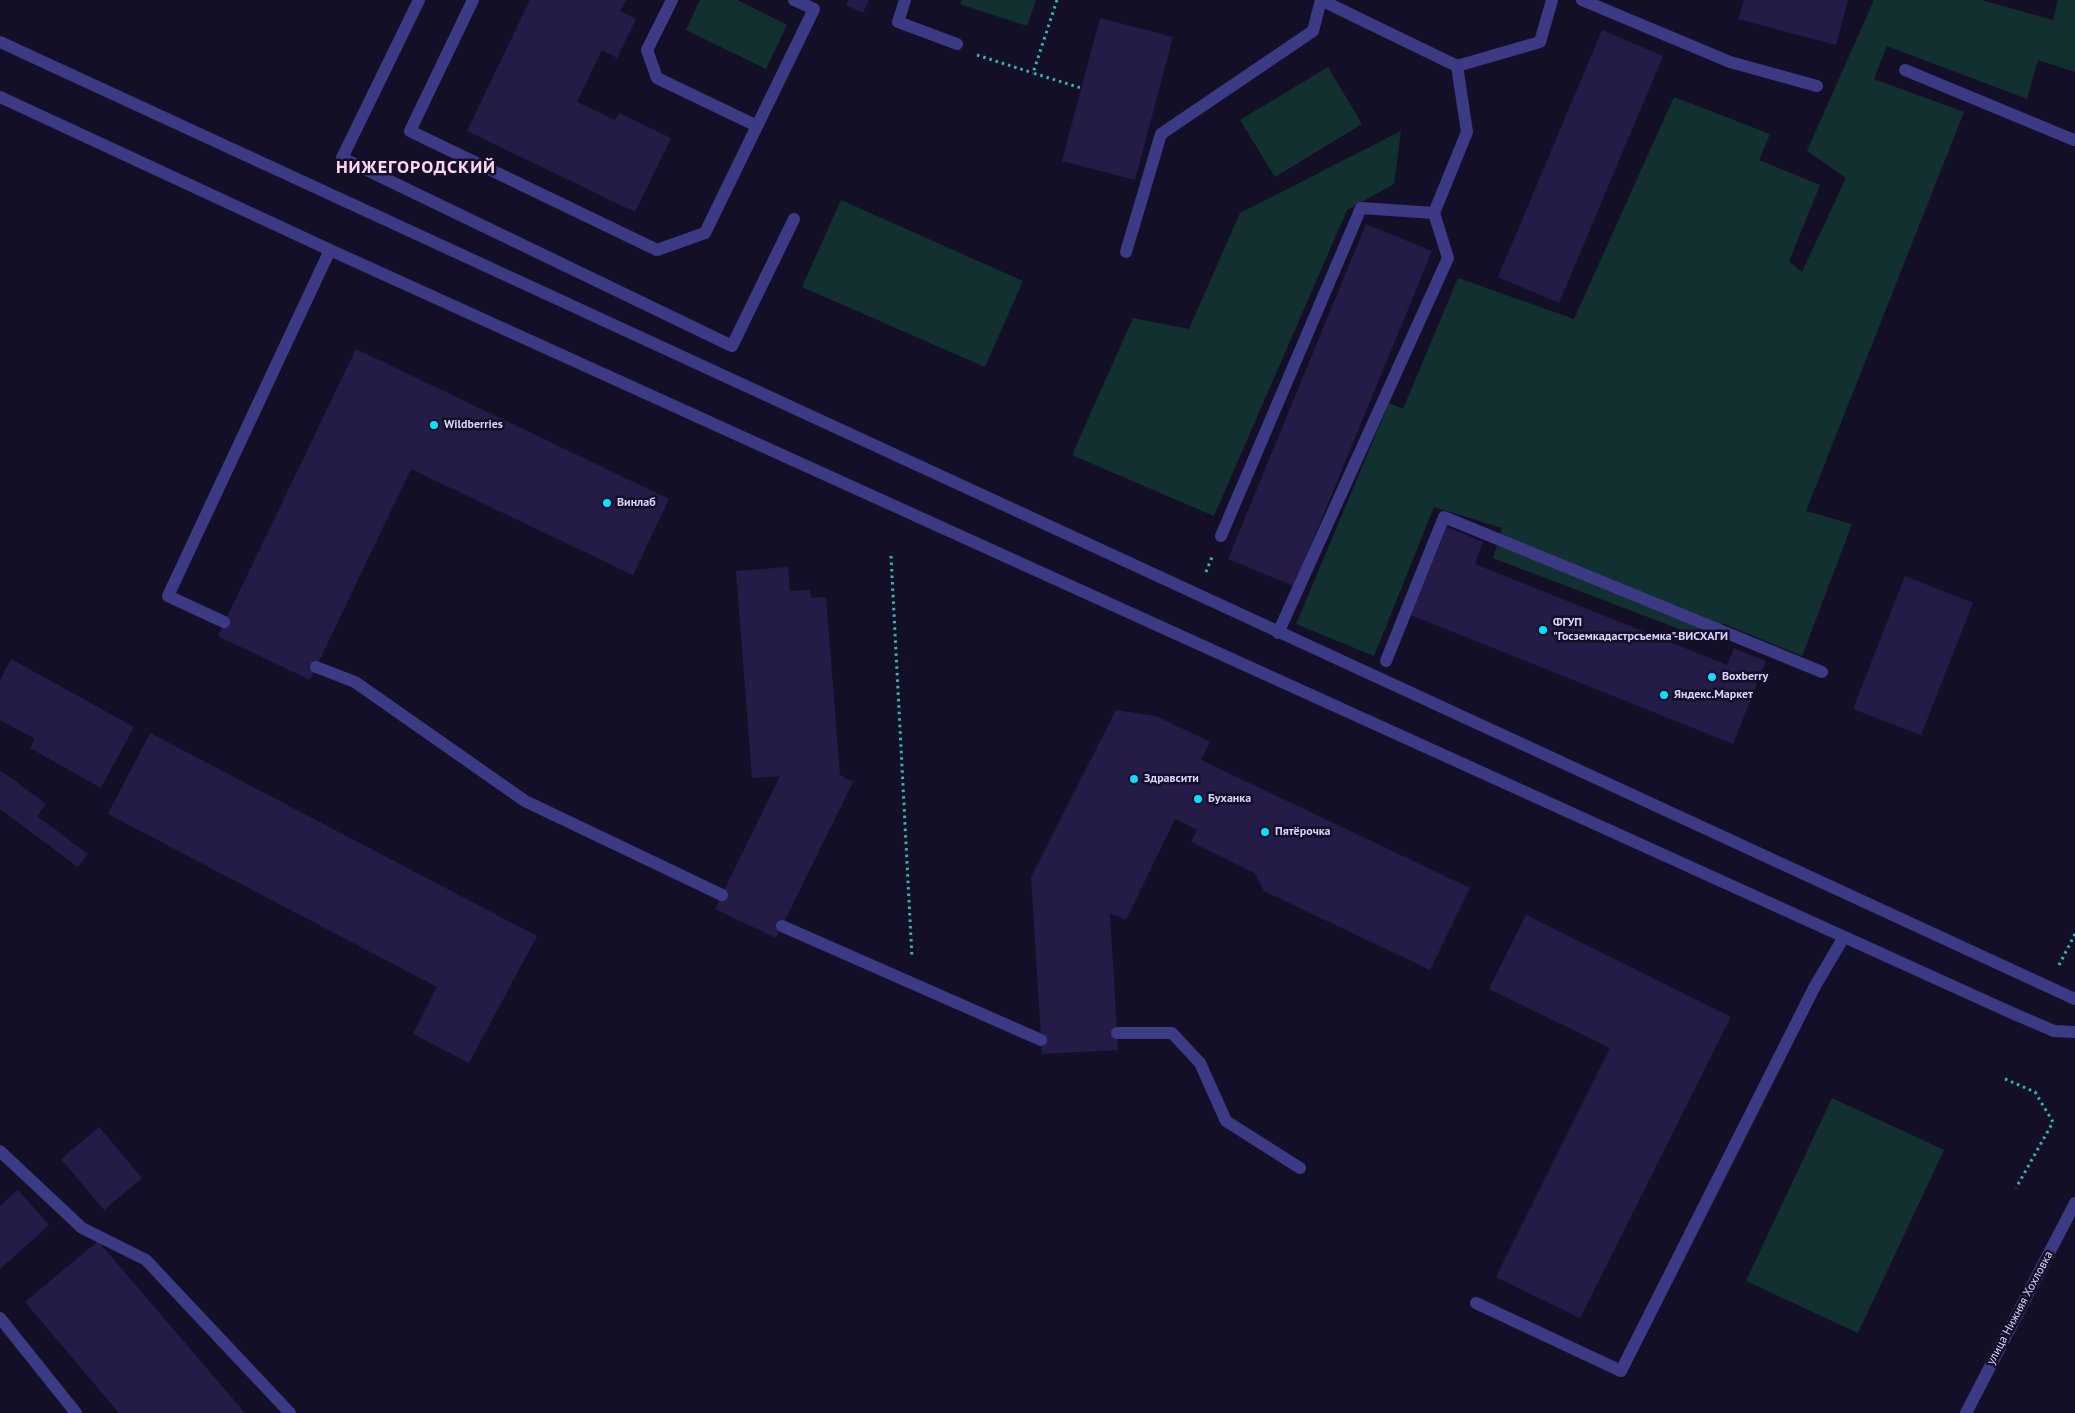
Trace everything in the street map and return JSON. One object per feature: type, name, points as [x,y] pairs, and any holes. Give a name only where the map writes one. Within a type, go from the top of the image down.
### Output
[{"type":"street","points":[[419,0],[342,158],[732,346],[794,219]]},
{"type":"street","points":[[473,0],[410,131],[657,250],[705,233],[814,9],[794,0]]},
{"type":"street","points":[[672,0],[648,50],[658,78],[757,126]]},
{"type":"street","points":[[905,0],[898,22],[957,44]]},
{"type":"street","points":[[1126,252],[1161,134],[1312,31],[1321,0],[1457,66],[1540,42],[1552,0]]},
{"type":"street","points":[[1582,0],[1730,62],[1817,86]]},
{"type":"street","points":[[0,42],[2075,999]]},
{"type":"street","points":[[1278,633],[1448,258],[1434,213],[1467,132],[1457,66]]},
{"type":"street","points":[[1906,70],[2074,140]]},
{"type":"street","points":[[0,97],[330,250],[1844,937],[2054,1031],[2075,1032]]},
{"type":"street","points":[[1221,536],[1362,208],[1434,213]]},
{"type":"street","points":[[224,622],[168,596],[330,250]]},
{"type":"street","points":[[1386,661],[1444,517],[1822,672]]},
{"type":"street","points":[[316,667],[355,682],[525,802],[722,895]]},
{"type":"street","points":[[782,926],[1041,1040]]},
{"type":"street","points":[[1476,1304],[1621,1371],[1811,995],[1844,937]]},
{"type":"street","points":[[1117,1033],[1172,1032],[1200,1063],[1226,1121],[1300,1168]]},
{"type":"street","points":[[0,1151],[82,1228],[146,1260],[290,1413]]},
{"type":"street","name":"улица Нижняя Хохловка","points":[[1966,1413],[2075,1203]]},
{"type":"street","points":[[0,1318],[76,1413]]},
{"type":"path","points":[[1034,73],[1057,0]]},
{"type":"path","points":[[957,44],[984,58],[1081,88]]},
{"type":"path","points":[[892,556],[913,985]]},
{"type":"path","points":[[2056,973],[2075,934]]},
{"type":"path","points":[[2005,1079],[2034,1092],[2052,1122],[2016,1188]]},
{"type":"green space","points":[[700,0],[737,0],[787,25],[766,69],[686,30]]},
{"type":"green space","points":[[962,0],[1036,0],[1027,26],[960,4]]},
{"type":"green space","points":[[1874,0],[1981,0],[2053,20],[2058,0],[2075,0],[2075,72],[2038,60],[2027,99],[1887,46],[1874,79],[1964,112],[1806,511],[1852,524],[1802,656],[1722,623],[1716,643],[1493,558],[1502,528],[1434,507],[1374,656],[1296,624],[1389,403],[1403,409],[1458,278],[1574,319],[1674,97],[1770,134],[1759,160],[1820,185],[1789,261],[1802,272],[1846,178],[1807,151]]},
{"type":"green space","points":[[1328,67],[1362,124],[1275,177],[1240,120]]},
{"type":"green space","points":[[1401,131],[1394,184],[1347,210],[1214,516],[1072,455],[1133,318],[1189,329],[1240,213]]},
{"type":"green space","points":[[841,200],[1023,281],[985,367],[802,287]]},
{"type":"green space","points":[[1832,1098],[1944,1150],[1858,1333],[1746,1281]]},
{"type":"building","points":[[530,0],[626,0],[620,11],[636,19],[617,58],[602,50],[577,102],[615,120],[619,113],[671,138],[635,212],[467,131]]},
{"type":"building","points":[[848,0],[869,0],[863,13],[846,5]]},
{"type":"building","points":[[1744,0],[1848,0],[1836,45],[1738,19]]},
{"type":"building","points":[[1100,18],[1173,37],[1135,180],[1062,161]]},
{"type":"building","points":[[1602,30],[1663,56],[1559,303],[1498,277]]},
{"type":"building","points":[[1366,224],[1432,251],[1294,586],[1228,559]]},
{"type":"building","points":[[356,349],[669,499],[633,575],[411,469],[310,680],[218,636]]},
{"type":"building","name":"ФГУП \"Госземкадастрсъемка\"-ВИСХАГИ","points":[[1447,527],[1483,542],[1475,564],[1727,665],[1734,648],[1766,661],[1733,744],[1411,615]]},
{"type":"building","points":[[788,567],[790,591],[810,590],[811,598],[826,597],[840,775],[853,782],[776,938],[715,909],[780,776],[752,778],[736,571]]},
{"type":"building","points":[[1905,576],[1973,603],[1921,735],[1853,709]]},
{"type":"building","points":[[11,659],[134,727],[101,788],[30,748],[35,739],[0,720],[0,680]]},
{"type":"building","points":[[1116,710],[1156,716],[1210,742],[1201,760],[1470,888],[1430,970],[1264,891],[1255,873],[1191,842],[1197,830],[1175,819],[1126,920],[1110,913],[1118,1050],[1042,1054],[1031,877]]},
{"type":"building","points":[[150,733],[537,936],[469,1063],[413,1034],[437,987],[108,814]]},
{"type":"building","points":[[0,770],[46,804],[37,816],[88,854],[78,867],[0,809]]},
{"type":"building","points":[[1526,915],[1731,1017],[1580,1318],[1496,1277],[1610,1048],[1489,989]]},
{"type":"building","points":[[99,1127],[142,1178],[104,1210],[61,1159]]},
{"type":"building","points":[[18,1190],[49,1225],[0,1269],[0,1206]]},
{"type":"building","points":[[98,1241],[245,1413],[119,1413],[25,1302]]},
{"type":"place","name":"Wildberries","points":[[434,425]]},
{"type":"place","name":"Винлаб","points":[[607,503]]},
{"type":"place","name":"ФГУП \"Госземкадастрсъемка\"-ВИСХАГИ","points":[[1543,630]]},
{"type":"place","name":"Boxberry","points":[[1712,677]]},
{"type":"place","name":"Яндекс.Маркет","points":[[1664,695]]},
{"type":"place","name":"Здравсити","points":[[1134,779]]},
{"type":"place","name":"Буханка","points":[[1198,799]]},
{"type":"place","name":"Пятёрочка","points":[[1265,832]]},
{"type":"district","name":"НИЖЕГОРОДСКИЙ","points":[[416,168]]}]
